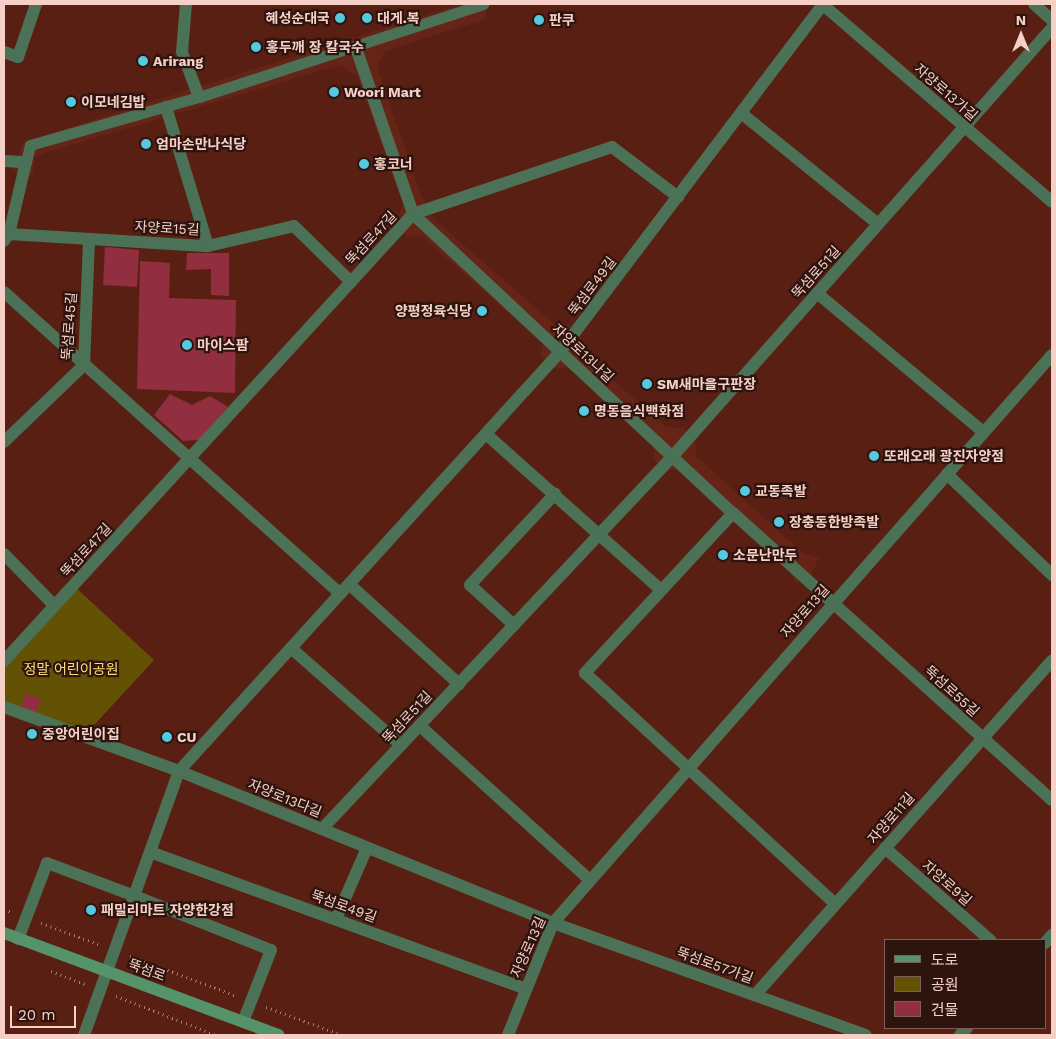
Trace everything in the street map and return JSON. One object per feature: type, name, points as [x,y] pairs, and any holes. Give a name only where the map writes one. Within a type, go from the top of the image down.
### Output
[{"type":"main road","name":"뚝섬로","points":[[4,933],[279,1035]]},
{"type":"street","points":[[4,52],[18,57],[36,4]]},
{"type":"street","points":[[186,4],[182,52],[199,97]]},
{"type":"street","points":[[1034,4],[1052,20]]},
{"type":"street","name":"뚝섬로49길","points":[[84,1035],[116,951],[179,771],[560,352],[822,5]]},
{"type":"street","name":"자양로13가길","points":[[822,5],[1052,202]]},
{"type":"street","name":"뚝섬로51길","points":[[322,829],[672,457],[1052,28]]},
{"type":"street","name":"자양로13나길","points":[[356,48],[413,214],[672,457],[832,603]]},
{"type":"street","name":"자양로15길","points":[[26,162],[6,238],[89,239],[208,246],[166,107]]},
{"type":"street","points":[[741,113],[878,224]]},
{"type":"street","points":[[413,214],[612,146],[678,197]]},
{"type":"street","points":[[4,162],[26,162]]},
{"type":"street","name":"뚝섬로47길","points":[[4,661],[413,214]]},
{"type":"street","name":"뚝섬로47길","points":[[208,246],[294,226],[351,282]]},
{"type":"street","name":"뚝섬로45길","points":[[4,442],[84,365],[89,239]]},
{"type":"street","points":[[4,292],[190,458],[459,684]]},
{"type":"street","points":[[817,293],[983,432]]},
{"type":"street","name":"자양로13길","points":[[508,1035],[553,923],[1052,354]]},
{"type":"street","points":[[486,434],[661,590]]},
{"type":"street","points":[[946,474],[1052,575]]},
{"type":"street","points":[[514,625],[470,585],[555,494]]},
{"type":"street","points":[[733,513],[586,673],[687,769],[835,904]]},
{"type":"street","points":[[4,554],[54,605]]},
{"type":"street","name":"뚝섬로55길","points":[[832,603],[1052,800]]},
{"type":"street","points":[[291,648],[401,745]]},
{"type":"street","name":"자양로11길","points":[[754,995],[982,737],[1052,662]]},
{"type":"street","name":"자양로13다길","points":[[4,707],[179,771],[553,923]]},
{"type":"street","points":[[420,726],[590,880]]},
{"type":"street","points":[[336,919],[367,848]]},
{"type":"street","name":"자양로9길","points":[[885,848],[989,939]]},
{"type":"street","name":"뚝섬로49길","points":[[150,852],[526,989]]},
{"type":"street","points":[[18,939],[48,863],[271,950],[243,1022]]},
{"type":"street","name":"뚝섬로57가길","points":[[553,923],[866,1035]]},
{"type":"lane","name":"자양로15길","points":[[26,162],[30,145],[199,97],[356,48],[483,4]]},
{"type":"path","points":[[4,909],[343,1035]]},
{"type":"shaded area","points":[[462,4],[483,4],[487,19],[385,51],[377,68],[422,197],[434,219],[554,324],[568,324],[581,334],[581,353],[667,427],[683,428],[695,439],[696,456],[803,553],[819,558],[810,577],[796,583],[790,572],[680,469],[665,471],[654,459],[653,445],[570,368],[553,368],[541,356],[543,344],[422,236],[407,237],[396,222],[403,204],[357,76],[340,65],[47,152],[35,157],[33,176],[13,170],[23,142]]},
{"type":"green space","name":"정말 어린이공원","points":[[73,585],[154,660],[84,736],[4,707],[4,661]]},
{"type":"building","points":[[105,247],[139,250],[137,287],[103,285]]},
{"type":"building","points":[[187,253],[229,253],[229,296],[211,295],[211,269],[186,270]]},
{"type":"building","name":"마이스팜","points":[[140,261],[170,263],[169,298],[236,300],[235,393],[137,389]]},
{"type":"building","points":[[170,394],[192,405],[210,396],[228,407],[199,440],[183,441],[154,415]]},
{"type":"building","points":[[26,693],[41,699],[36,712],[21,707]]},
{"type":"place","name":"혜성순대국","points":[[340,18]]},
{"type":"place","name":"대게.복","points":[[367,18]]},
{"type":"place","name":"판쿠","points":[[539,20]]},
{"type":"place","name":"홍두깨 장 칼국수","points":[[256,47]]},
{"type":"place","name":"Arirang","points":[[143,61]]},
{"type":"place","name":"Woori Mart","points":[[334,92]]},
{"type":"place","name":"이모네김밥","points":[[71,102]]},
{"type":"place","name":"엄마손만나식당","points":[[146,144]]},
{"type":"place","name":"홍코너","points":[[364,164]]},
{"type":"place","name":"양평정육식당","points":[[482,311]]},
{"type":"place","name":"마이스팜","points":[[187,345]]},
{"type":"place","name":"SM새마을구판장","points":[[647,384]]},
{"type":"place","name":"명동음식백화점","points":[[584,411]]},
{"type":"place","name":"또래오래 광진자양점","points":[[874,456]]},
{"type":"place","name":"교동족발","points":[[745,491]]},
{"type":"place","name":"장충동한방족발","points":[[779,522]]},
{"type":"place","name":"소문난만두","points":[[723,555]]},
{"type":"place","name":"중앙어린이집","points":[[32,734]]},
{"type":"place","name":"CU","points":[[167,737]]},
{"type":"place","name":"패밀리마트 자양한강점","points":[[91,910]]}]
